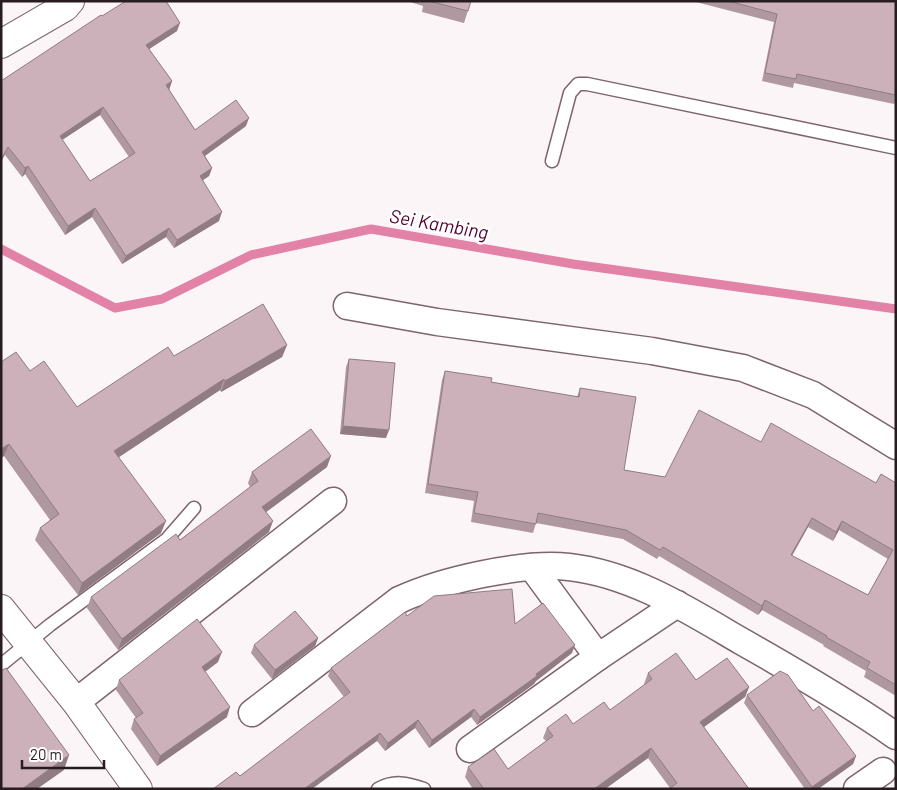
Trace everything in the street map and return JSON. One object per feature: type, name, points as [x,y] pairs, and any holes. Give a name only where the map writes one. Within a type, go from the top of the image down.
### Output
[{"type":"street","points":[[1,44],[65,7],[70,1]]},
{"type":"street","points":[[347,306],[437,322],[652,351],[742,368],[813,395],[896,446]]},
{"type":"street","points":[[76,702],[333,501]]},
{"type":"street","points":[[252,713],[400,600],[423,589],[467,577],[532,568],[568,567],[623,580],[677,604],[842,698],[896,736]]},
{"type":"street","points":[[532,568],[598,656]]},
{"type":"street","points":[[470,749],[598,656],[677,604]]},
{"type":"street","points":[[1,609],[76,702],[138,789]]},
{"type":"street","points":[[857,789],[883,771]]},
{"type":"lane","points":[[552,161],[570,93],[578,84],[587,84],[896,148]]},
{"type":"lane","points":[[1,665],[167,539],[194,508]]},
{"type":"lane","points":[[378,789],[390,782],[408,783],[424,789]]},
{"type":"building","points":[[126,1],[166,1],[180,23],[146,45],[172,81],[166,85],[195,130],[236,100],[249,118],[202,152],[212,168],[200,176],[222,212],[177,240],[169,228],[126,256],[95,208],[68,226],[28,166],[25,168],[8,147],[1,160],[1,81]],"holes":[[[103,107],[135,153],[90,181],[60,136]]]},
{"type":"building","points":[[429,1],[471,1],[468,11]]},
{"type":"building","points":[[728,1],[896,1],[896,95],[797,74],[796,79],[765,73],[777,14]]},
{"type":"building","points":[[263,304],[287,345],[225,381],[224,379],[114,451],[166,521],[82,583],[40,528],[59,514],[9,444],[1,449],[1,362],[16,352],[30,371],[44,361],[77,407],[168,347],[174,356]]},
{"type":"building","points":[[349,359],[395,363],[389,430],[343,426]]},
{"type":"building","points":[[445,371],[492,378],[491,382],[579,397],[580,388],[636,397],[624,470],[665,477],[699,410],[761,442],[771,423],[876,483],[881,474],[896,483],[896,685],[867,668],[870,662],[765,600],[762,606],[663,547],[660,550],[626,530],[538,513],[536,524],[474,513],[478,492],[428,484]],"holes":[[[812,518],[836,532],[842,521],[893,550],[868,595],[791,555]]]},
{"type":"building","points":[[311,429],[331,456],[262,507],[273,521],[122,639],[91,597],[176,534],[180,540],[258,481],[252,472]]},
{"type":"building","points":[[512,589],[515,624],[543,603],[575,645],[536,674],[537,676],[480,717],[474,709],[432,740],[418,720],[388,743],[380,733],[304,789],[213,789],[236,772],[240,776],[350,692],[331,668],[405,612],[407,616],[434,596]]},
{"type":"building","points":[[295,611],[318,638],[275,670],[254,645]]},
{"type":"building","points":[[197,619],[222,652],[202,667],[230,707],[160,756],[134,719],[143,713],[119,680]]},
{"type":"building","points":[[676,653],[696,680],[727,658],[749,687],[700,722],[749,789],[669,789],[677,783],[651,748],[594,789],[484,789],[468,767],[494,749],[508,769],[553,736],[547,728],[566,714],[573,724],[604,702],[610,710],[652,679],[648,673]]},
{"type":"building","points":[[6,668],[69,755],[22,789],[1,789],[1,671]]},
{"type":"building","points":[[780,671],[788,675],[813,711],[819,706],[856,756],[812,787],[747,695]]},
{"type":"waterway","name":"Sei Kambing","points":[[1,249],[115,308],[162,299],[251,255],[371,229],[573,264],[896,309]]}]
